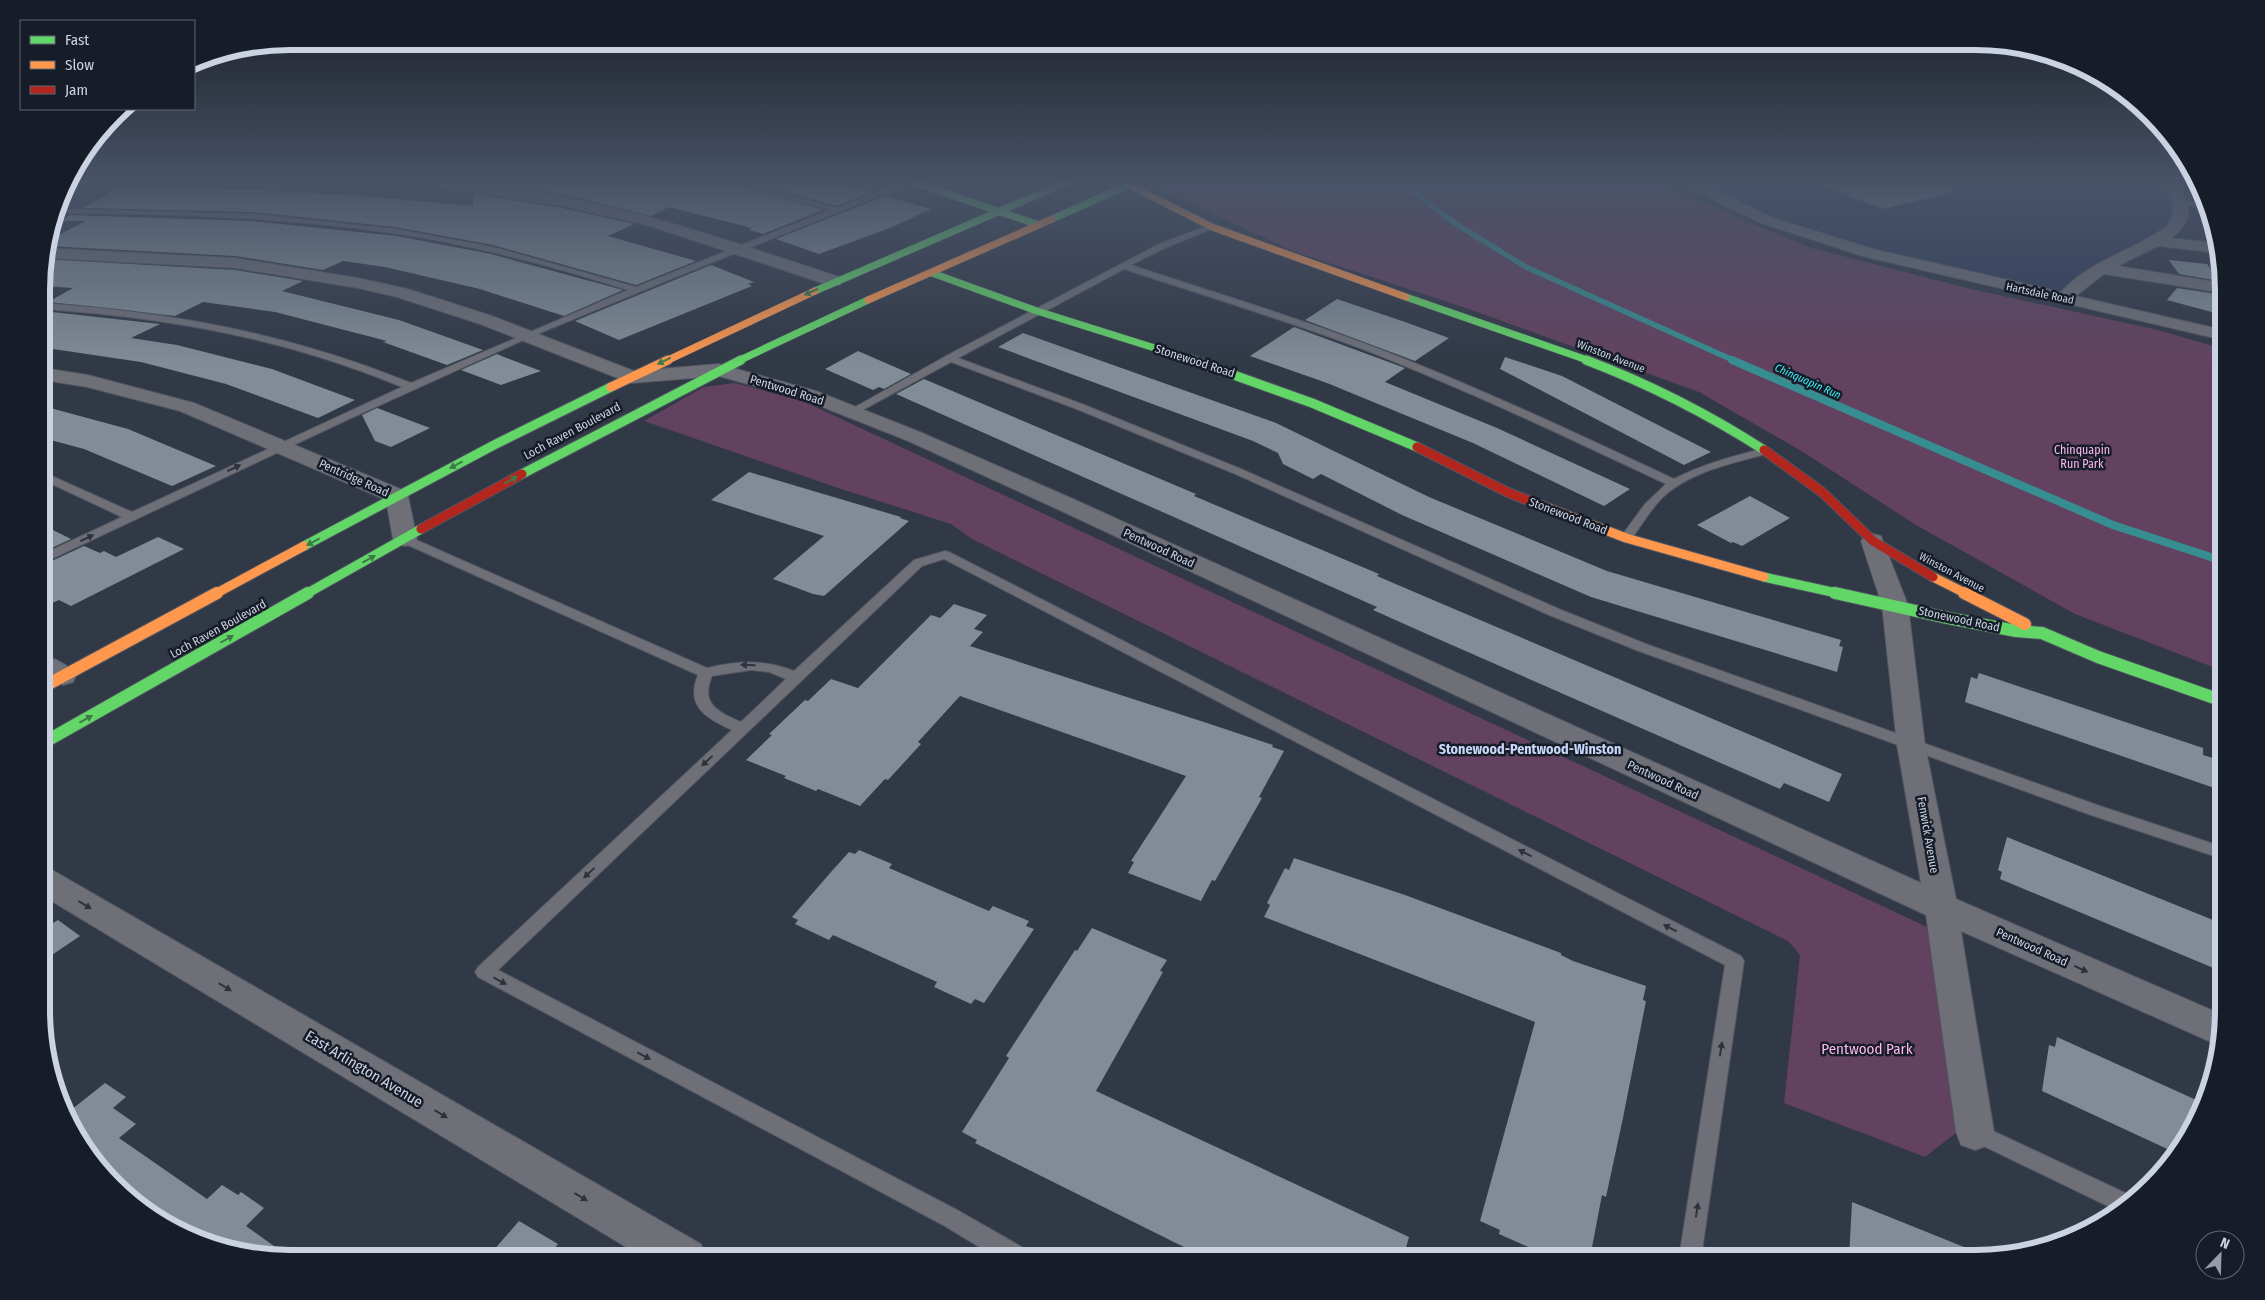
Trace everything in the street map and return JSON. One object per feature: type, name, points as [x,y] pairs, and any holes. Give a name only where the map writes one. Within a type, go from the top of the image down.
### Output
[{"type":"street","points":[[721,244],[834,281]]},
{"type":"street","name":"Loch Raven Boulevard","points":[[50,676],[397,496],[632,377],[834,281],[921,244]]},
{"type":"street","name":"Loch Raven Boulevard","points":[[50,739],[602,430],[795,333],[997,244]]},
{"type":"street","name":"Winston Avenue","points":[[1256,244],[1355,281],[1557,349],[1618,372],[1672,396],[1766,451],[1822,492],[1873,541],[1921,570],[2042,633]]},
{"type":"street","name":"Hartsdale Road","points":[[1839,244],[1918,266],[2215,333]]},
{"type":"street","points":[[2065,298],[2085,279],[2102,268],[2152,244]]},
{"type":"street","points":[[2181,244],[2211,247]]},
{"type":"street","name":"Pentwood Road","points":[[53,253],[236,263],[307,274],[402,293],[453,308],[528,335],[632,377],[719,370],[809,395],[853,411],[1063,503],[1941,907],[2214,1027]]},
{"type":"street","points":[[2102,268],[2215,287]]},
{"type":"street","name":"Stonewood Road","points":[[932,272],[1036,311],[1211,366],[1312,403],[1421,449],[1509,493],[1626,538],[1742,572],[1988,626],[2042,633],[2098,657],[2215,698]]},
{"type":"street","name":"Pentridge Road","points":[[50,375],[88,381],[178,405],[281,446],[397,496],[406,539]]},
{"type":"street","name":"Fenwick Avenue","points":[[1873,541],[1895,605],[1911,745],[1941,907],[1975,1132]]},
{"type":"street","name":"East Arlington Avenue","points":[[50,884],[671,1250]]},
{"type":"lane","points":[[467,244],[502,251],[638,290]]},
{"type":"lane","points":[[50,556],[410,386],[528,335],[752,244]]},
{"type":"lane","points":[[853,411],[1036,311],[1168,244]]},
{"type":"lane","points":[[1124,266],[1378,352],[1549,424],[1675,484]]},
{"type":"lane","points":[[50,307],[146,315],[247,332],[300,345],[342,359],[410,386]]},
{"type":"lane","points":[[949,358],[1078,406],[1237,471],[1554,612],[1641,647],[2094,810],[2215,850]]},
{"type":"lane","points":[[1626,538],[1648,507],[1666,488],[1722,464],[1766,451]]},
{"type":"lane","points":[[50,478],[132,517]]},
{"type":"lane","points":[[406,539],[706,673],[742,664],[763,666],[795,677]]},
{"type":"lane","points":[[1007,1250],[951,1218],[484,972],[918,563],[945,555],[1735,961],[1691,1250]]},
{"type":"lane","points":[[706,673],[700,688],[702,702],[716,717],[742,728]]},
{"type":"lane","points":[[1975,1132],[2120,1201]]},
{"type":"shaded area","points":[[1844,244],[2149,244],[2065,298]]},
{"type":"green space","name":"Chinquapin Run Park","points":[[1277,244],[1801,244],[1811,248],[1971,289],[2158,330],[2215,347],[2215,668],[2075,614],[1916,525],[1803,452],[1699,392],[1466,308],[1293,251]]},
{"type":"green space","name":"Pentwood Park","points":[[735,383],[805,402],[1927,927],[1956,1133],[1925,1157],[1784,1103],[1800,955],[1788,941],[972,539],[951,524],[841,489],[644,421],[704,387]]},
{"type":"building","points":[[55,244],[437,244],[491,254],[623,290],[564,316],[480,289],[385,267],[343,261],[323,270],[235,256],[54,246]]},
{"type":"building","points":[[486,244],[635,244],[696,261],[636,285]]},
{"type":"building","points":[[789,244],[847,244],[819,254]]},
{"type":"building","points":[[52,260],[235,270],[303,281],[282,291],[399,320],[483,350],[447,365],[383,342],[387,341],[275,312],[203,302],[175,316],[50,302],[73,288],[50,286]]},
{"type":"building","points":[[2169,260],[2207,264],[2214,273],[2214,280],[2179,274]]},
{"type":"building","points":[[711,265],[754,282],[748,284],[752,286],[619,340],[575,321]]},
{"type":"building","points":[[2177,288],[2215,294],[2215,313],[2167,300]]},
{"type":"building","points":[[1337,299],[1449,338],[1415,361],[1305,320]]},
{"type":"building","points":[[50,312],[160,324],[131,338],[177,345],[272,369],[355,400],[318,418],[226,384],[141,362],[50,349],[53,345],[50,344]]},
{"type":"building","points":[[1294,327],[1405,368],[1385,382],[1497,428],[1630,489],[1604,506],[1473,443],[1327,383],[1250,356]]},
{"type":"building","points":[[1023,333],[1276,423],[1429,497],[1607,571],[1841,640],[1839,646],[1843,647],[1837,672],[1591,597],[1402,515],[1321,474],[1313,479],[1283,464],[1278,453],[1253,441],[998,347]]},
{"type":"building","points":[[858,351],[911,374],[884,389],[879,387],[873,390],[825,369]]},
{"type":"building","points":[[497,354],[541,371],[501,385],[461,370]]},
{"type":"building","points":[[1505,357],[1562,376],[1711,452],[1684,465],[1500,369]]},
{"type":"building","points":[[924,379],[1196,494],[1194,496],[1379,574],[1377,576],[1842,774],[1829,802],[1784,783],[1780,789],[1373,610],[1377,607],[896,394]]},
{"type":"building","points":[[50,408],[128,429],[216,466],[172,486],[84,449],[50,440]]},
{"type":"building","points":[[377,408],[430,428],[391,447],[375,441],[362,415]]},
{"type":"building","points":[[749,472],[909,521],[824,596],[813,594],[773,579],[824,536],[711,500]]},
{"type":"building","points":[[1750,496],[1790,518],[1742,546],[1731,543],[1697,525]]},
{"type":"building","points":[[50,528],[71,539],[50,549]]},
{"type":"building","points":[[158,537],[184,549],[71,606],[59,600],[50,604],[50,562],[84,546],[100,553],[104,551],[116,557]]},
{"type":"building","points":[[954,604],[987,615],[974,629],[983,632],[970,646],[1273,745],[1272,747],[1284,751],[1259,797],[1262,798],[1215,881],[1212,880],[1201,901],[1128,873],[1134,862],[1131,861],[1186,776],[960,696],[918,742],[921,744],[888,780],[885,779],[860,806],[818,789],[816,791],[784,778],[786,776],[746,760],[772,735],[769,734],[805,700],[808,701],[831,679],[858,688],[931,615],[940,618]]},
{"type":"building","points":[[1979,673],[2203,748],[2203,755],[2215,759],[2215,788],[1965,702],[1971,677],[1977,679]]},
{"type":"building","points":[[2007,837],[2215,921],[2215,969],[2000,879],[2002,872],[1998,870]]},
{"type":"building","points":[[859,850],[892,864],[889,868],[989,911],[993,906],[1029,921],[1026,926],[1034,929],[984,1003],[975,999],[971,1004],[934,987],[937,982],[833,935],[829,940],[795,924],[798,920],[792,917],[849,852],[855,854]]},
{"type":"building","points":[[1294,858],[1405,895],[1561,953],[1561,955],[1573,961],[1646,986],[1643,1000],[1646,1001],[1623,1118],[1606,1197],[1602,1195],[1592,1250],[1535,1250],[1499,1234],[1500,1230],[1480,1221],[1535,1022],[1264,917],[1270,905],[1267,903],[1285,868],[1289,870]]},
{"type":"building","points":[[58,920],[80,936],[50,956],[50,925]]},
{"type":"building","points":[[1092,928],[1167,960],[1160,971],[1163,972],[1096,1091],[1409,1237],[1405,1250],[1190,1250],[975,1143],[977,1140],[962,1132],[1009,1058],[1006,1056],[1075,950],[1077,951]]},
{"type":"building","points":[[2057,1037],[2197,1101],[2183,1130],[2170,1150],[2042,1091],[2049,1045],[2055,1047]]},
{"type":"building","points":[[105,1083],[126,1097],[113,1108],[136,1124],[119,1138],[207,1199],[222,1185],[238,1195],[241,1192],[264,1208],[246,1226],[278,1249],[259,1248],[228,1242],[198,1232],[157,1210],[120,1180],[90,1143],[72,1109]]},
{"type":"building","points":[[1852,1202],[1972,1250],[1849,1250]]},
{"type":"building","points":[[519,1221],[558,1244],[553,1250],[494,1250]]},
{"type":"waterway","name":"Chinquapin Run","points":[[1488,244],[1526,267],[1735,361]]},
{"type":"waterway","name":"Chinquapin Run","points":[[1732,360],[2113,525],[2215,558]]},
{"type":"traffic: fast","points":[[815,291],[925,244]]},
{"type":"traffic: fast","points":[[932,273],[1037,311],[1211,366],[1312,403],[1417,447]]},
{"type":"traffic: fast","points":[[1406,297],[1544,344],[1635,380],[1723,424],[1764,450]]},
{"type":"traffic: fast","points":[[522,474],[718,371],[868,300]]},
{"type":"traffic: fast","points":[[304,546],[494,445],[611,387]]},
{"type":"traffic: fast","points":[[50,739],[421,529]]},
{"type":"traffic: fast","points":[[1764,577],[1943,617],[2016,631],[2042,633],[2098,657],[2215,698]]},
{"type":"traffic: slow","points":[[868,300],[996,244]]},
{"type":"traffic: slow","points":[[1258,244],[1406,297]]},
{"type":"traffic: slow","points":[[611,387],[815,291]]},
{"type":"traffic: slow","points":[[1543,506],[1626,538],[1764,577]]},
{"type":"traffic: slow","points":[[50,683],[304,546]]},
{"type":"traffic: slow","points":[[1933,577],[2025,624]]},
{"type":"traffic: jam","points":[[1417,447],[1509,493],[1543,506]]},
{"type":"traffic: jam","points":[[1764,450],[1822,492],[1873,541],[1933,577]]},
{"type":"traffic: jam","points":[[421,529],[522,474]]},
{"type":"district","name":"Stonewood-Pentwood-Winston","points":[[1530,749]]}]
